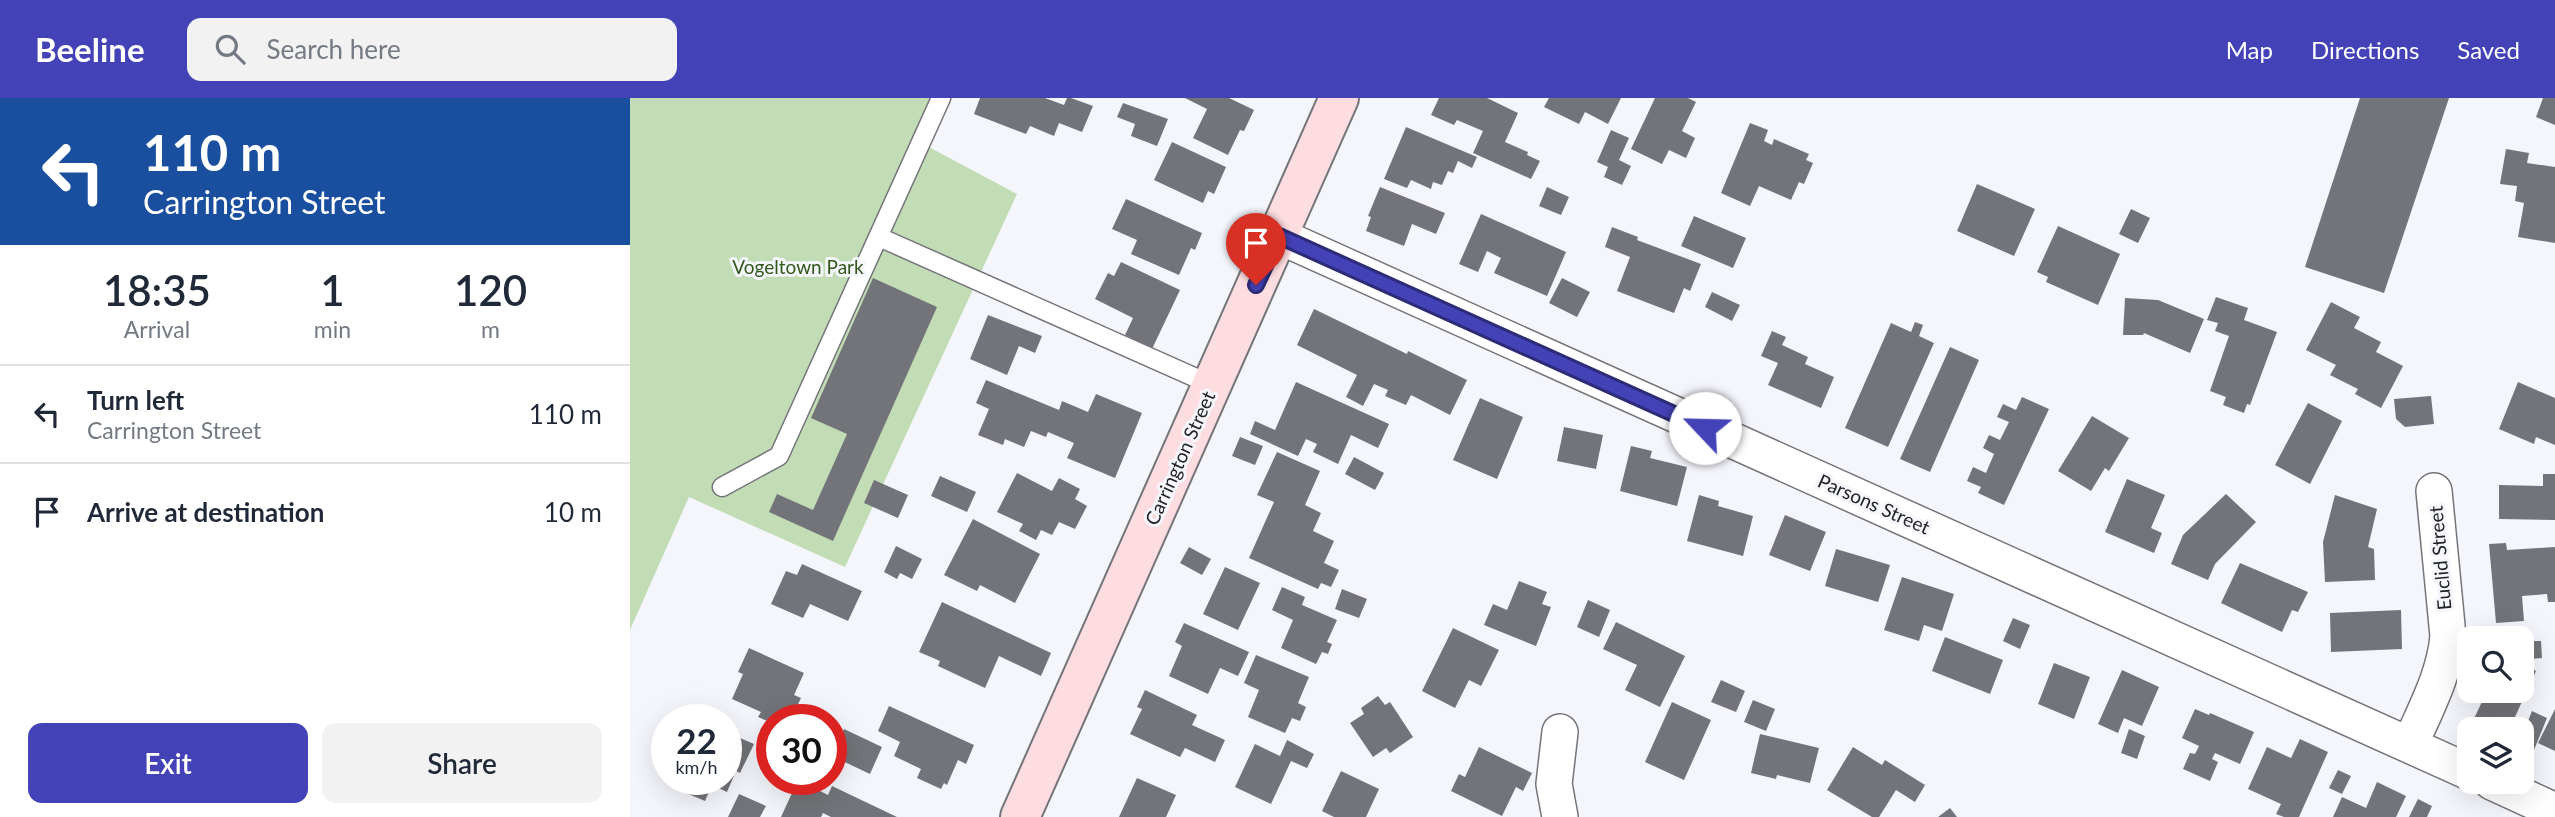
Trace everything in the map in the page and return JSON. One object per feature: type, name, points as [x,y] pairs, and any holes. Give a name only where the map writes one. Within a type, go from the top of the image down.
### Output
[{"type":"main road","name":"Carrington Street","points":[[1020,817],[1339,98]]},
{"type":"street","name":"Parsons Street","points":[[1279,236],[2457,767]]},
{"type":"street","name":"Euclid Street","points":[[2410,745],[2447,651],[2448,636],[2434,491]]},
{"type":"street","points":[[1560,732],[1554,784],[1560,817]]},
{"type":"street","points":[[2518,794],[2555,811]]},
{"type":"lane","points":[[722,487],[779,456],[941,98]]},
{"type":"lane","points":[[879,237],[1212,385]]},
{"type":"green space","name":"Vogeltown Park","points":[[630,98],[952,98],[927,146],[1017,194],[845,567],[689,497],[630,630]]},
{"type":"building","points":[[980,98],[1045,98],[1064,105],[1067,98],[1071,98],[1093,106],[1082,132],[1059,123],[1054,136],[1030,126],[1026,134],[974,114]]},
{"type":"building","points":[[1185,98],[1229,98],[1254,110],[1244,131],[1240,130],[1228,155],[1193,138],[1207,109]]},
{"type":"building","points":[[1439,98],[1487,98],[1518,113],[1505,142],[1528,152],[1527,155],[1540,161],[1531,179],[1473,153],[1483,131],[1457,120],[1454,125],[1431,115]]},
{"type":"building","points":[[1549,98],[1621,98],[1608,124],[1585,112],[1579,124],[1544,107]]},
{"type":"building","points":[[1655,98],[1688,98],[1696,102],[1682,131],[1695,138],[1686,158],[1669,150],[1662,164],[1631,149]]},
{"type":"building","points":[[2360,98],[2449,98],[2384,293],[2305,267]]},
{"type":"building","points":[[2543,98],[2555,98],[2555,125],[2536,117]]},
{"type":"building","points":[[1123,103],[1168,119],[1157,146],[1131,136],[1135,124],[1117,117]]},
{"type":"building","points":[[1750,123],[1768,130],[1764,141],[1772,145],[1774,139],[1809,154],[1806,160],[1813,163],[1804,184],[1799,182],[1791,200],[1759,186],[1750,206],[1721,193]]},
{"type":"building","points":[[1406,127],[1477,157],[1472,168],[1458,161],[1453,173],[1448,171],[1442,185],[1433,182],[1431,189],[1411,180],[1407,188],[1384,179]]},
{"type":"building","points":[[1611,130],[1629,138],[1619,160],[1631,166],[1622,185],[1604,177],[1608,167],[1597,162]]},
{"type":"building","points":[[1172,142],[1226,167],[1214,194],[1208,191],[1203,203],[1154,180]]},
{"type":"building","points":[[2506,149],[2529,153],[2527,163],[2555,167],[2555,243],[2518,237],[2524,203],[2515,201],[2517,186],[2500,184]]},
{"type":"building","points":[[1977,184],[2035,209],[2014,256],[1957,231]]},
{"type":"building","points":[[1380,187],[1445,213],[1436,234],[1412,224],[1404,246],[1366,231],[1371,217],[1368,216]]},
{"type":"building","points":[[1547,187],[1569,197],[1561,215],[1539,206]]},
{"type":"building","points":[[1126,199],[1202,233],[1195,250],[1191,248],[1179,275],[1131,254],[1137,240],[1112,229]]},
{"type":"building","points":[[2131,209],[2150,218],[2138,243],[2119,234]]},
{"type":"building","points":[[1481,214],[1566,252],[1547,296],[1494,273],[1501,258],[1487,251],[1478,272],[1459,264]]},
{"type":"building","points":[[1694,216],[1746,238],[1733,268],[1681,246]]},
{"type":"building","points":[[2058,226],[2120,254],[2098,305],[2046,282],[2048,277],[2037,272]]},
{"type":"building","points":[[1612,227],[1638,237],[1637,240],[1701,264],[1690,291],[1684,288],[1674,313],[1617,291],[1630,257],[1605,247]]},
{"type":"building","points":[[1121,262],[1180,290],[1152,349],[1125,335],[1133,318],[1095,299],[1108,273],[1114,276]]},
{"type":"building","points":[[873,278],[937,307],[833,541],[769,512],[777,494],[813,510],[847,434],[811,418]]},
{"type":"building","points":[[1562,278],[1590,292],[1577,317],[1549,303]]},
{"type":"building","points":[[1712,292],[1740,305],[1732,321],[1705,307]]},
{"type":"building","points":[[2216,297],[2248,308],[2244,320],[2277,332],[2250,405],[2247,404],[2244,413],[2223,405],[2226,397],[2210,391],[2229,336],[2215,331],[2218,323],[2207,320]]},
{"type":"building","points":[[2125,298],[2158,300],[2204,319],[2190,353],[2144,333],[2123,335]]},
{"type":"building","points":[[2331,302],[2360,317],[2354,328],[2381,342],[2376,352],[2403,366],[2381,408],[2355,394],[2358,389],[2330,375],[2336,365],[2306,350]]},
{"type":"building","points":[[1314,309],[1467,380],[1450,415],[1411,395],[1406,405],[1385,396],[1388,390],[1374,384],[1363,406],[1346,397],[1357,375],[1297,345]]},
{"type":"building","points":[[988,315],[1042,336],[1035,353],[1019,346],[1007,375],[970,359]]},
{"type":"building","points":[[1915,322],[1923,325],[1919,336],[1934,343],[1888,447],[1845,428],[1891,323],[1911,332]]},
{"type":"building","points":[[1772,331],[1786,337],[1782,345],[1808,357],[1805,364],[1834,377],[1821,408],[1768,385],[1778,363],[1761,356]]},
{"type":"building","points":[[1950,347],[1979,360],[1930,472],[1900,459]]},
{"type":"building","points":[[986,380],[1059,410],[1062,401],[1088,412],[1096,394],[1142,413],[1115,478],[1067,458],[1074,443],[1048,432],[1046,437],[1031,431],[1024,447],[1005,439],[1003,445],[978,435],[989,409],[976,403]]},
{"type":"building","points":[[1296,382],[1389,424],[1378,448],[1351,435],[1338,464],[1313,452],[1317,444],[1306,439],[1298,456],[1250,434],[1255,421],[1275,430]]},
{"type":"building","points":[[2518,382],[2555,398],[2555,445],[2536,437],[2534,444],[2499,429]]},
{"type":"building","points":[[2431,396],[2434,424],[2405,427],[2396,419],[2394,399]]},
{"type":"building","points":[[2022,397],[2049,409],[2004,505],[1978,493],[1981,487],[1967,481],[1973,467],[1986,473],[1994,454],[1983,448],[1989,435],[2000,440],[2009,422],[1997,417],[2003,404],[2016,410]]},
{"type":"building","points":[[1480,398],[1523,417],[1497,479],[1453,460]]},
{"type":"building","points":[[2308,403],[2342,421],[2310,484],[2275,465]]},
{"type":"building","points":[[2092,416],[2129,438],[2109,471],[2105,468],[2091,491],[2058,471]]},
{"type":"building","points":[[1564,427],[1603,435],[1596,469],[1557,461]]},
{"type":"building","points":[[1240,437],[1263,446],[1255,465],[1232,456]]},
{"type":"building","points":[[1631,446],[1652,451],[1650,458],[1687,467],[1677,506],[1620,491]]},
{"type":"building","points":[[1277,452],[1320,471],[1305,505],[1321,513],[1313,531],[1334,541],[1324,563],[1339,570],[1331,587],[1321,583],[1318,589],[1249,558],[1274,502],[1257,495]]},
{"type":"building","points":[[1354,457],[1384,473],[1375,490],[1345,474]]},
{"type":"building","points":[[1017,473],[1052,491],[1059,478],[1080,489],[1075,499],[1087,506],[1075,529],[1059,522],[1052,535],[1041,530],[1036,540],[1019,531],[1023,524],[997,512]]},
{"type":"building","points":[[2543,474],[2555,474],[2555,520],[2499,519],[2499,485],[2543,486]]},
{"type":"building","points":[[940,476],[976,492],[967,512],[931,496]]},
{"type":"building","points":[[2127,479],[2165,495],[2151,528],[2162,533],[2154,553],[2105,532]]},
{"type":"building","points":[[874,480],[908,495],[898,518],[864,503]]},
{"type":"building","points":[[2226,494],[2256,522],[2215,564],[2208,580],[2171,564],[2183,535]]},
{"type":"building","points":[[1699,495],[1719,501],[1718,506],[1753,516],[1743,556],[1687,541]]},
{"type":"building","points":[[2335,495],[2377,509],[2368,547],[2374,549],[2375,580],[2325,582],[2323,542]]},
{"type":"building","points":[[1785,515],[1826,532],[1810,571],[1769,555]]},
{"type":"building","points":[[973,519],[1040,554],[1015,603],[980,585],[977,591],[944,575]]},
{"type":"building","points":[[2506,543],[2507,550],[2555,547],[2555,602],[2548,602],[2547,594],[2522,596],[2524,621],[2496,623],[2489,544]]},
{"type":"building","points":[[896,546],[922,559],[912,579],[900,573],[897,579],[884,572]]},
{"type":"building","points":[[1189,547],[1211,559],[1202,575],[1180,563]]},
{"type":"building","points":[[1836,549],[1890,565],[1878,602],[1825,586]]},
{"type":"building","points":[[2240,563],[2308,592],[2298,612],[2292,610],[2282,632],[2221,603]]},
{"type":"building","points":[[802,564],[862,591],[848,621],[810,604],[803,618],[771,604],[786,571],[797,575]]},
{"type":"building","points":[[1225,567],[1260,583],[1238,630],[1203,614]]},
{"type":"building","points":[[1902,577],[1954,594],[1942,631],[1924,625],[1919,641],[1884,630]]},
{"type":"building","points":[[1519,581],[1547,592],[1542,604],[1551,607],[1536,646],[1484,625],[1493,604],[1507,610]]},
{"type":"building","points":[[1282,587],[1305,597],[1302,605],[1337,620],[1327,642],[1332,644],[1328,654],[1322,652],[1316,664],[1281,648],[1293,620],[1272,610]]},
{"type":"building","points":[[1342,589],[1367,599],[1359,618],[1335,609]]},
{"type":"building","points":[[1588,600],[1610,610],[1599,637],[1577,627]]},
{"type":"building","points":[[942,602],[1051,653],[1041,676],[999,656],[985,688],[938,666],[940,661],[919,652]]},
{"type":"building","points":[[2401,610],[2402,649],[2331,652],[2330,613]]},
{"type":"building","points":[[2013,618],[2030,625],[2020,649],[2003,641]]},
{"type":"building","points":[[1616,622],[1685,656],[1660,707],[1625,690],[1637,665],[1603,649]]},
{"type":"building","points":[[1184,623],[1249,652],[1238,676],[1220,668],[1208,694],[1169,676],[1182,646],[1175,642]]},
{"type":"building","points":[[1453,628],[1499,650],[1481,686],[1469,680],[1455,708],[1422,691]]},
{"type":"building","points":[[1945,637],[2003,660],[1990,694],[1932,671]]},
{"type":"building","points":[[2534,641],[2541,641],[2542,658],[2534,659]]},
{"type":"building","points":[[749,648],[804,673],[794,695],[801,698],[798,704],[756,704],[756,710],[732,699],[743,674],[738,672]]},
{"type":"building","points":[[1256,655],[1309,677],[1298,703],[1306,707],[1300,721],[1292,718],[1285,733],[1248,717],[1259,690],[1244,683]]},
{"type":"building","points":[[2054,663],[2090,677],[2074,719],[2038,704]]},
{"type":"building","points":[[2122,670],[2159,687],[2142,726],[2124,718],[2118,733],[2098,724]]},
{"type":"building","points":[[1721,680],[1745,691],[1736,712],[1711,702]]},
{"type":"building","points":[[1145,690],[1197,715],[1192,725],[1225,740],[1215,762],[1185,748],[1180,757],[1130,734],[1142,709],[1137,707]]},
{"type":"building","points":[[1378,696],[1385,705],[1390,702],[1413,737],[1390,753],[1386,748],[1373,757],[1350,723],[1364,714],[1361,708]]},
{"type":"building","points":[[1753,700],[1775,709],[1766,731],[1744,722]]},
{"type":"building","points":[[1672,702],[1711,720],[1684,780],[1645,762]]},
{"type":"building","points":[[2481,703],[2521,703],[2515,717],[2475,717]]},
{"type":"building","points":[[889,706],[974,745],[966,764],[958,760],[947,785],[944,783],[941,789],[917,778],[921,769],[894,756],[900,742],[878,731]]},
{"type":"building","points":[[2195,709],[2254,732],[2240,764],[2215,753],[2212,759],[2218,762],[2210,781],[2183,769],[2190,753],[2195,754],[2199,746],[2182,738]]},
{"type":"building","points":[[2555,709],[2555,751],[2538,743]]},
{"type":"building","points":[[2532,711],[2547,718],[2534,750],[2534,717],[2530,717]]},
{"type":"building","points":[[2129,729],[2145,736],[2137,759],[2121,753]]},
{"type":"building","points":[[847,730],[882,747],[870,774],[847,763]]},
{"type":"building","points":[[1760,734],[1819,748],[1810,783],[1777,775],[1776,779],[1751,773]]},
{"type":"building","points":[[742,739],[754,744],[742,769]]},
{"type":"building","points":[[2300,739],[2328,752],[2299,817],[2284,817],[2276,814],[2281,804],[2248,789],[2267,747],[2291,758]]},
{"type":"building","points":[[1287,740],[1314,754],[1307,768],[1291,761],[1271,804],[1235,787],[1255,744],[1280,756]]},
{"type":"building","points":[[1479,747],[1532,773],[1523,791],[1516,787],[1502,816],[1451,791],[1459,774],[1465,777]]},
{"type":"building","points":[[1853,747],[1882,765],[1885,760],[1925,785],[1915,802],[1896,790],[1879,817],[1872,817],[1827,790]]},
{"type":"building","points":[[2338,770],[2351,776],[2342,794],[2329,788]]},
{"type":"building","points":[[1341,771],[1379,789],[1366,817],[1334,817],[1322,811]]},
{"type":"building","points":[[1137,778],[1176,795],[1166,817],[1119,817]]},
{"type":"building","points":[[2377,782],[2406,796],[2396,817],[2333,817],[2342,797],[2366,808]]},
{"type":"building","points":[[847,793],[897,817],[831,817],[823,813],[821,817],[781,817],[791,795]]},
{"type":"building","points":[[691,795],[708,795],[705,801]]},
{"type":"building","points":[[739,795],[766,806],[760,817],[728,817]]},
{"type":"building","points":[[2418,799],[2432,806],[2427,817],[2409,817]]},
{"type":"building","points":[[1950,808],[1957,817],[1938,817]]},
{"type":"route","points":[[1256,285],[1279,236],[1705,428]]}]
